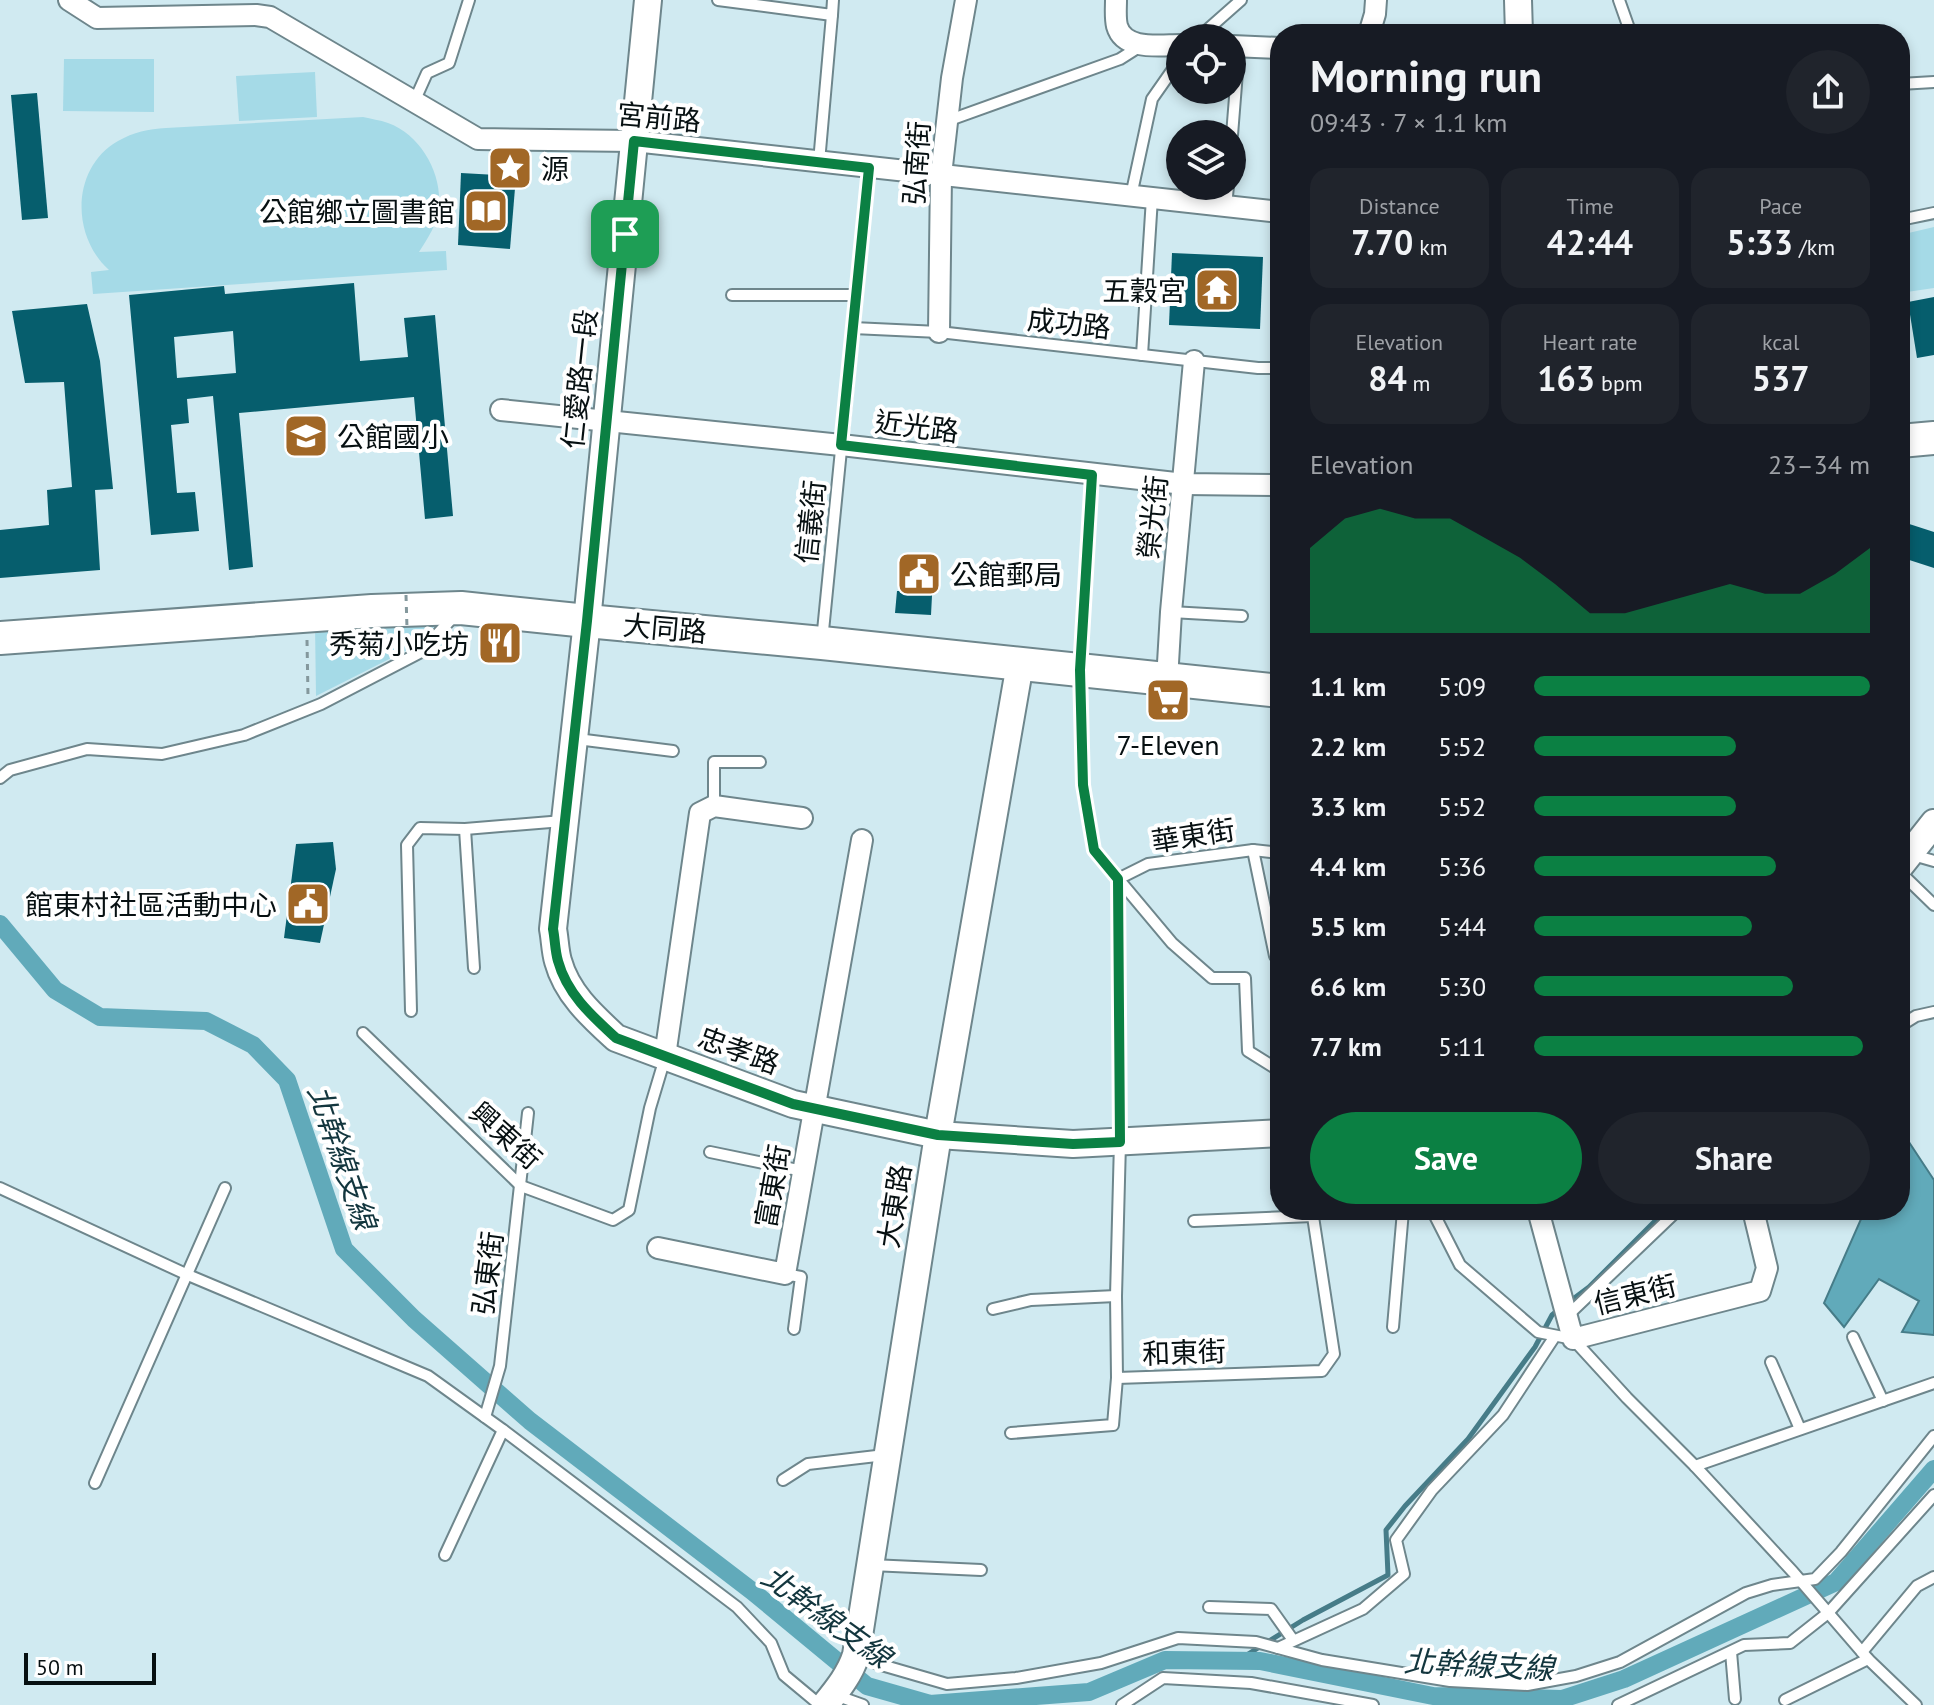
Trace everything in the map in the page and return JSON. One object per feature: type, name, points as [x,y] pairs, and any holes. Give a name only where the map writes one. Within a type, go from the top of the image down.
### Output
[{"type":"main road","points":[[1910,440],[1934,438]]},
{"type":"main road","name":"大同路","points":[[0,638],[372,611],[461,608],[1270,690]]},
{"type":"street","name":"宮前路","points":[[69,0],[97,18],[258,8],[478,139],[634,141],[1166,198]]},
{"type":"street","name":"仁愛路一段","points":[[587,621],[648,0]]},
{"type":"street","name":"弘南街","points":[[939,332],[941,175],[952,78],[966,0]]},
{"type":"street","points":[[1116,0],[1117,29],[1124,37],[1133,43],[1166,45]]},
{"type":"street","points":[[1372,24],[1376,0]]},
{"type":"street","points":[[1518,0],[1519,24]]},
{"type":"street","points":[[1246,46],[1270,48]]},
{"type":"street","name":"宮前路","points":[[1240,200],[1270,209]]},
{"type":"street","name":"榮光街","points":[[1167,680],[1194,361]]},
{"type":"street","name":"近光路","points":[[501,410],[1184,484],[1270,485]]},
{"type":"street","name":"忠孝路","points":[[587,621],[553,929],[558,961],[571,991],[593,1018],[616,1038],[793,1104],[938,1135],[1073,1144],[1270,1134]]},
{"type":"street","name":"大東路","points":[[855,1660],[938,1135],[1020,664]]},
{"type":"street","points":[[665,1056],[700,813],[714,806],[802,818]]},
{"type":"street","points":[[1911,863],[1934,823]]},
{"type":"street","name":"富東街","points":[[658,1248],[785,1274],[862,840]]},
{"type":"street","name":"信東街","points":[[1541,1220],[1567,1316],[1564,1337],[1760,1291],[1767,1268],[1755,1220]]},
{"type":"street","points":[[826,1702],[855,1660]]},
{"type":"lane","points":[[414,102],[427,73],[449,63],[469,0]]},
{"type":"lane","points":[[718,0],[832,15]]},
{"type":"lane","points":[[819,162],[833,0]]},
{"type":"lane","points":[[1619,0],[1627,24]]},
{"type":"lane","points":[[1214,24],[1239,1]]},
{"type":"lane","points":[[947,121],[1120,59],[1143,44]]},
{"type":"lane","points":[[1131,196],[1152,99],[1166,79]]},
{"type":"lane","points":[[1910,83],[1934,82]]},
{"type":"lane","name":"信義街","points":[[822,643],[869,168]]},
{"type":"lane","points":[[1142,355],[1152,198]]},
{"type":"lane","points":[[1910,218],[1934,213]]},
{"type":"lane","points":[[732,295],[856,295]]},
{"type":"lane","name":"成功路","points":[[853,328],[939,332],[1270,368]]},
{"type":"lane","points":[[1092,475],[1080,670],[1083,785],[1094,850],[1172,943],[1212,978],[1245,978],[1248,1051],[1270,1065]]},
{"type":"lane","points":[[0,778],[10,770],[87,749],[162,754],[244,735],[308,710],[421,652],[461,608]]},
{"type":"lane","points":[[1171,612],[1242,616]]},
{"type":"lane","points":[[575,739],[673,751]]},
{"type":"lane","points":[[714,806],[714,762],[760,762]]},
{"type":"lane","points":[[411,1011],[407,845],[420,828],[465,829],[565,821]]},
{"type":"lane","points":[[465,829],[474,968]]},
{"type":"lane","points":[[1253,850],[1270,932]]},
{"type":"lane","name":"華東街","points":[[1120,1142],[1118,879],[1148,864],[1253,850],[1270,852]]},
{"type":"lane","points":[[1911,863],[1934,905]]},
{"type":"lane","points":[[1910,1020],[1934,1012]]},
{"type":"lane","name":"興東街","points":[[363,1033],[521,1186],[613,1220],[629,1210],[650,1108],[665,1056]]},
{"type":"lane","name":"弘東街","points":[[485,1417],[500,1366],[528,1113]]},
{"type":"lane","name":"和東街","points":[[1120,1142],[1117,1378],[1322,1371],[1334,1354],[1314,1220]]},
{"type":"lane","points":[[710,1152],[803,1171]]},
{"type":"lane","points":[[0,1188],[188,1275],[428,1376],[737,1607],[771,1643],[784,1675],[826,1702],[863,1705]]},
{"type":"lane","points":[[95,1483],[225,1188]]},
{"type":"lane","points":[[1194,1221],[1270,1216]]},
{"type":"lane","points":[[1393,1327],[1402,1220]]},
{"type":"lane","points":[[1437,1220],[1460,1265],[1538,1332],[1564,1337],[1695,1466],[1865,1656],[1916,1705]]},
{"type":"lane","points":[[1567,1316],[1668,1220]]},
{"type":"lane","points":[[785,1274],[801,1277],[794,1329]]},
{"type":"lane","points":[[993,1309],[1031,1300],[1116,1296]]},
{"type":"lane","points":[[1278,1648],[1363,1609],[1404,1574],[1396,1540],[1432,1490],[1503,1415],[1564,1337]]},
{"type":"lane","points":[[1853,1337],[1883,1401]]},
{"type":"lane","points":[[1771,1362],[1800,1429]]},
{"type":"lane","points":[[1011,1433],[1113,1425],[1117,1378]]},
{"type":"lane","points":[[1695,1466],[1934,1383]]},
{"type":"lane","points":[[445,1555],[503,1430]]},
{"type":"lane","points":[[855,1660],[947,1684],[1016,1678],[1101,1663],[1178,1638],[1256,1642],[1322,1660],[1450,1681],[1527,1685],[1576,1676],[1620,1662],[1746,1593],[1772,1585],[1804,1585],[1815,1579],[1841,1552],[1934,1436]]},
{"type":"lane","points":[[783,1480],[808,1464],[887,1455]]},
{"type":"lane","points":[[1618,1705],[1744,1645],[1790,1643],[1828,1613],[1934,1495]]},
{"type":"lane","points":[[871,1565],[981,1570]]},
{"type":"lane","points":[[1785,1700],[1865,1656],[1917,1586],[1934,1577]]},
{"type":"lane","points":[[1209,1607],[1271,1609],[1293,1640]]},
{"type":"lane","points":[[1731,1652],[1735,1699]]},
{"type":"lane","points":[[1122,1705],[1163,1678],[1251,1683],[1373,1705]]},
{"type":"path","points":[[406,595],[407,628]]},
{"type":"path","points":[[307,616],[308,710]]},
{"type":"shaded area","points":[[64,59],[154,59],[154,112],[63,111]]},
{"type":"shaded area","points":[[315,72],[317,117],[239,121],[236,76]]},
{"type":"shaded area","points":[[363,117],[400,129],[427,157],[437,181],[439,207],[434,225],[419,252],[446,251],[447,270],[93,294],[91,272],[109,270],[88,239],[83,221],[84,185],[91,168],[118,141],[135,133],[159,128]]},
{"type":"shaded area","points":[[1934,227],[1934,288],[1910,292],[1910,233]]},
{"type":"shaded area","points":[[437,624],[415,646],[316,696],[315,625]]},
{"type":"shaded area","points":[[1910,1144],[1934,1180],[1934,1335],[1902,1332],[1919,1301],[1879,1279],[1844,1327],[1824,1303],[1861,1220],[1910,1220]]},
{"type":"building","points":[[37,93],[48,218],[22,220],[11,95]]},
{"type":"building","name":"公館鄉立圖書館","points":[[461,173],[516,176],[510,249],[458,245]]},
{"type":"building","points":[[1172,253],[1263,257],[1260,329],[1169,325]]},
{"type":"building","points":[[354,283],[360,361],[408,357],[404,318],[435,315],[453,516],[425,519],[414,397],[239,413],[253,567],[229,570],[213,396],[187,399],[189,423],[171,425],[177,493],[195,492],[199,531],[151,535],[129,295],[224,286],[225,294]],"holes":[[[233,331],[236,373],[177,378],[174,337]]]},
{"type":"building","points":[[1934,297],[1934,355],[1917,358],[1910,302]]},
{"type":"building","points":[[87,304],[100,361],[113,489],[95,490],[100,570],[0,578],[0,530],[49,525],[47,490],[72,487],[64,382],[25,383],[12,311]]},
{"type":"building","points":[[1910,524],[1934,532],[1934,568],[1910,560]]},
{"type":"building","name":"公館郵局","points":[[906,555],[934,557],[931,615],[895,613],[897,591],[904,591]]},
{"type":"building","name":"館東村社區活動中心","points":[[333,842],[336,869],[320,943],[284,938],[296,844]]},
{"type":"waterway","name":"北幹線支線","points":[[0,924],[55,990],[100,1017],[206,1021],[253,1045],[287,1080],[344,1249],[414,1319],[530,1421],[752,1591],[867,1686],[930,1704],[1089,1692],[1165,1660],[1260,1661],[1433,1696],[1562,1699],[1624,1679],[1836,1582],[1934,1469]]},
{"type":"waterway","points":[[1569,1302],[1589,1287],[1656,1220]]},
{"type":"waterway","points":[[1237,1661],[1303,1620],[1388,1575],[1386,1530],[1468,1439],[1558,1310]]},
{"type":"place","name":"源","points":[[510,168]]},
{"type":"place","name":"公館鄉立圖書館","points":[[486,211]]},
{"type":"place","name":"五穀宮","points":[[1217,290]]},
{"type":"place","name":"公館國小","points":[[306,436]]},
{"type":"place","name":"公館郵局","points":[[919,574]]},
{"type":"place","name":"秀菊小吃坊","points":[[500,643]]},
{"type":"place","name":"7-Eleven","points":[[1168,700]]},
{"type":"place","name":"館東村社區活動中心","points":[[308,904]]},
{"type":"route","points":[[634,141],[869,168],[841,445],[1092,475],[1080,670],[1083,785],[1094,850],[1118,879],[1120,1142],[1073,1144],[938,1135],[793,1104],[616,1038],[593,1018],[571,991],[558,961],[553,929],[625,234],[634,141]]}]
